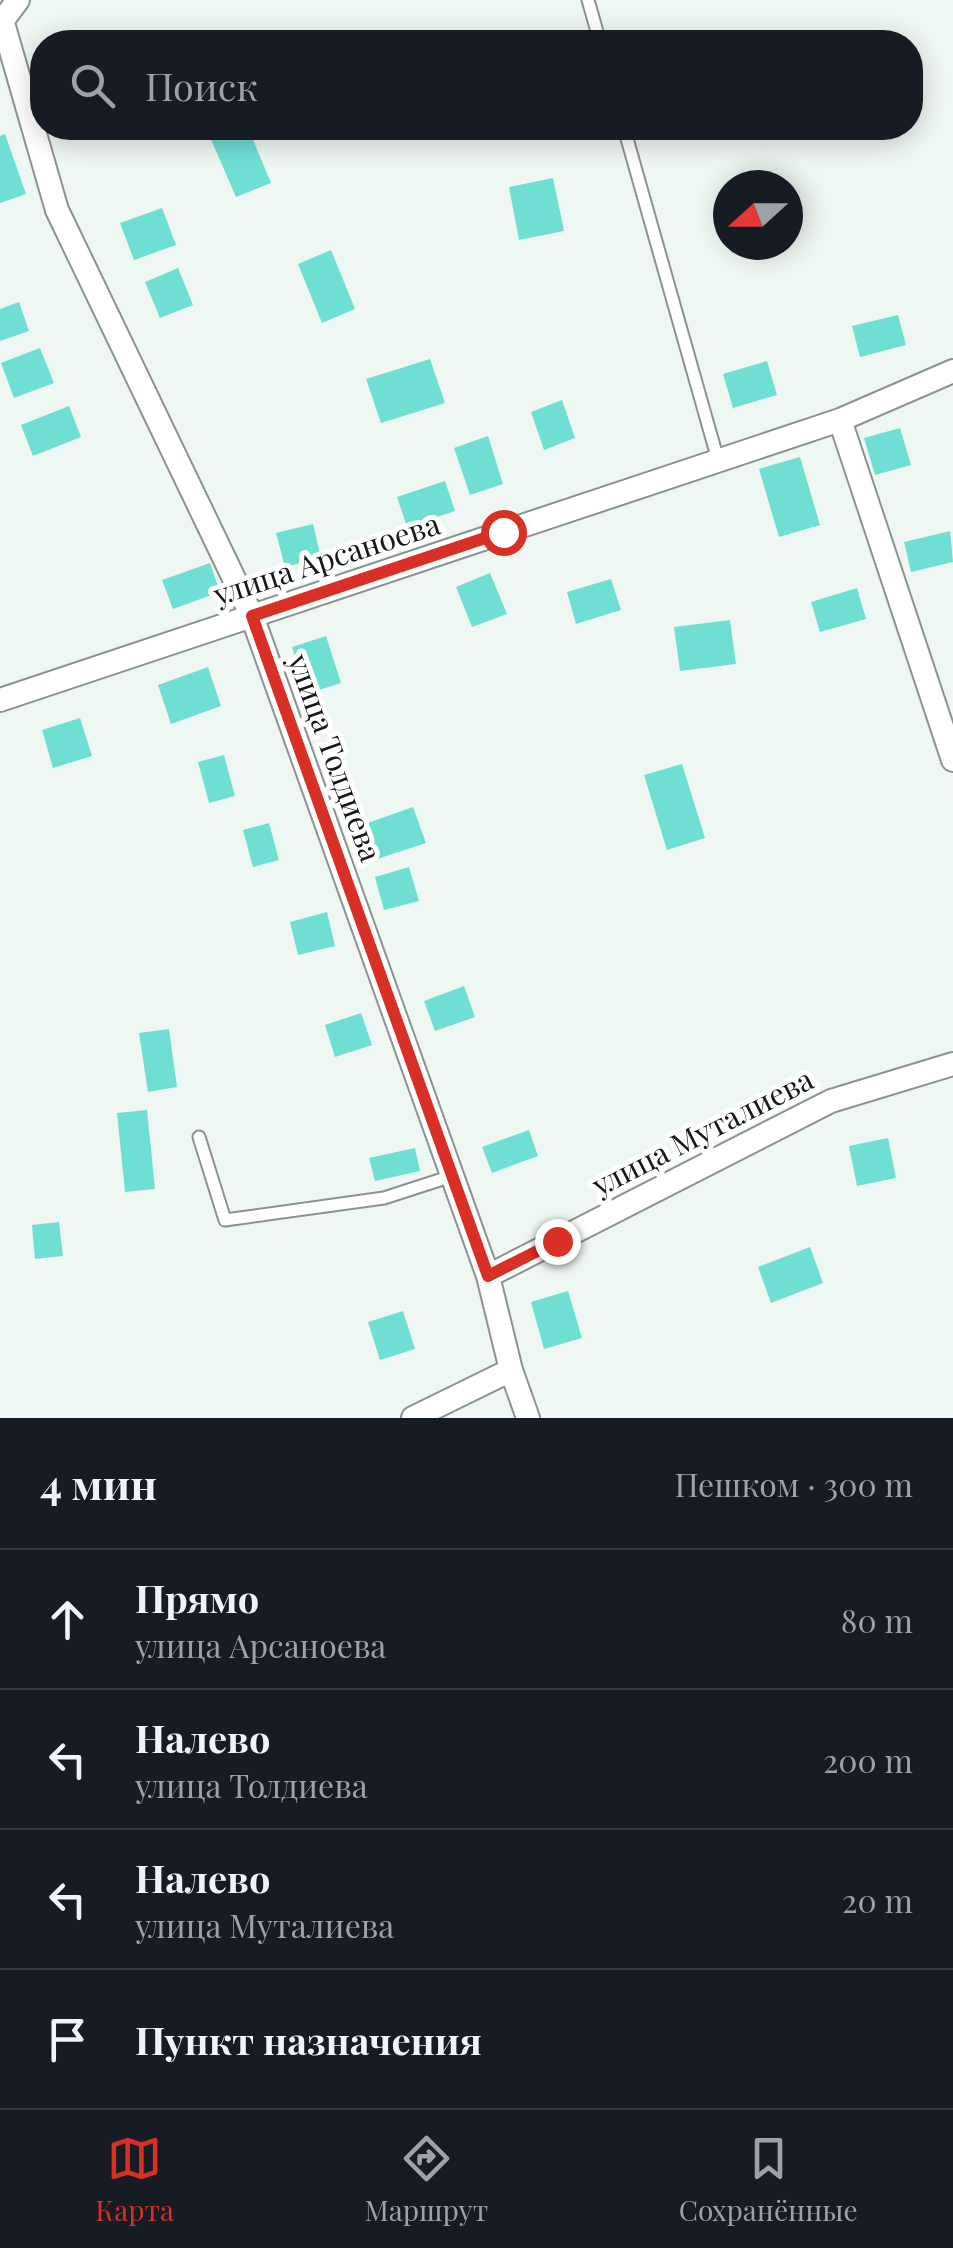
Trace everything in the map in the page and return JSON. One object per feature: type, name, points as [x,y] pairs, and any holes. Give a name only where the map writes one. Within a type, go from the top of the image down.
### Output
[{"type":"street","points":[[2,23],[18,0]]},
{"type":"street","name":"улица Толдиева","points":[[2,23],[30,120]]},
{"type":"street","name":"улица Толдиева","points":[[36,140],[56,210],[252,616],[488,1276],[511,1370],[528,1418]]},
{"type":"street","name":"улица Арсаноева","points":[[0,700],[840,420],[953,371]]},
{"type":"street","points":[[840,420],[953,760]]},
{"type":"street","name":"улица Муталиева","points":[[488,1276],[831,1101],[953,1064]]},
{"type":"street","points":[[413,1418],[511,1370]]},
{"type":"lane","points":[[588,0],[597,30]]},
{"type":"lane","points":[[627,140],[718,460]]},
{"type":"lane","points":[[199,1137],[225,1220],[384,1198],[452,1176]]},
{"type":"building","points":[[5,134],[26,194],[0,203],[0,136]]},
{"type":"building","points":[[211,140],[253,140],[271,183],[236,197]]},
{"type":"building","points":[[553,178],[564,231],[519,240],[509,187]]},
{"type":"building","points":[[162,208],[176,245],[134,260],[120,223]]},
{"type":"building","points":[[331,250],[355,309],[322,323],[298,264]]},
{"type":"building","points":[[178,268],[193,305],[160,318],[145,282]]},
{"type":"building","points":[[19,302],[29,331],[0,341],[0,309]]},
{"type":"building","points":[[898,315],[906,345],[860,357],[852,326]]},
{"type":"building","points":[[40,348],[54,383],[14,398],[1,363]]},
{"type":"building","points":[[430,359],[445,403],[381,423],[366,379]]},
{"type":"building","points":[[767,361],[777,395],[733,408],[723,374]]},
{"type":"building","points":[[562,400],[575,438],[544,450],[531,412]]},
{"type":"building","points":[[69,406],[81,437],[33,456],[21,425]]},
{"type":"building","points":[[900,428],[911,465],[875,475],[864,438]]},
{"type":"building","points":[[488,436],[503,484],[470,495],[454,448]]},
{"type":"building","points":[[800,457],[820,525],[779,537],[759,469]]},
{"type":"building","points":[[445,481],[455,511],[407,527],[397,497]]},
{"type":"building","points":[[313,524],[321,558],[285,567],[276,533]]},
{"type":"building","points":[[950,531],[953,562],[911,572],[904,542]]},
{"type":"building","points":[[210,563],[220,592],[173,609],[162,580]]},
{"type":"building","points":[[490,573],[507,614],[472,627],[456,587]]},
{"type":"building","points":[[611,579],[621,610],[576,624],[567,592]]},
{"type":"building","points":[[857,588],[866,619],[820,632],[811,602]]},
{"type":"building","points":[[730,620],[736,664],[680,671],[674,627]]},
{"type":"building","points":[[326,636],[341,683],[306,694],[292,647]]},
{"type":"building","points":[[208,667],[221,706],[171,724],[158,685]]},
{"type":"building","points":[[80,718],[92,756],[53,768],[42,730]]},
{"type":"building","points":[[224,755],[235,796],[209,803],[198,762]]},
{"type":"building","points":[[682,764],[705,838],[667,850],[644,775]]},
{"type":"building","points":[[413,807],[426,843],[371,861],[359,826]]},
{"type":"building","points":[[269,823],[279,860],[253,867],[243,830]]},
{"type":"building","points":[[409,867],[419,901],[384,910],[375,877]]},
{"type":"building","points":[[327,912],[335,946],[298,955],[290,922]]},
{"type":"building","points":[[464,986],[475,1017],[435,1031],[424,1001]]},
{"type":"building","points":[[361,1013],[372,1045],[335,1057],[325,1025]]},
{"type":"building","points":[[169,1029],[177,1087],[148,1092],[139,1033]]},
{"type":"building","points":[[147,1110],[155,1189],[125,1192],[117,1113]]},
{"type":"building","points":[[529,1130],[538,1156],[492,1173],[482,1147]]},
{"type":"building","points":[[888,1138],[896,1178],[857,1186],[849,1146]]},
{"type":"building","points":[[415,1148],[420,1171],[375,1181],[369,1158]]},
{"type":"building","points":[[59,1222],[63,1256],[35,1259],[32,1225]]},
{"type":"building","points":[[810,1247],[823,1283],[771,1303],[758,1267]]},
{"type":"building","points":[[568,1291],[582,1338],[544,1349],[531,1302]]},
{"type":"building","points":[[403,1311],[415,1349],[380,1360],[368,1322]]},
{"type":"route","points":[[503,532],[252,616],[488,1276],[557,1241]]}]
